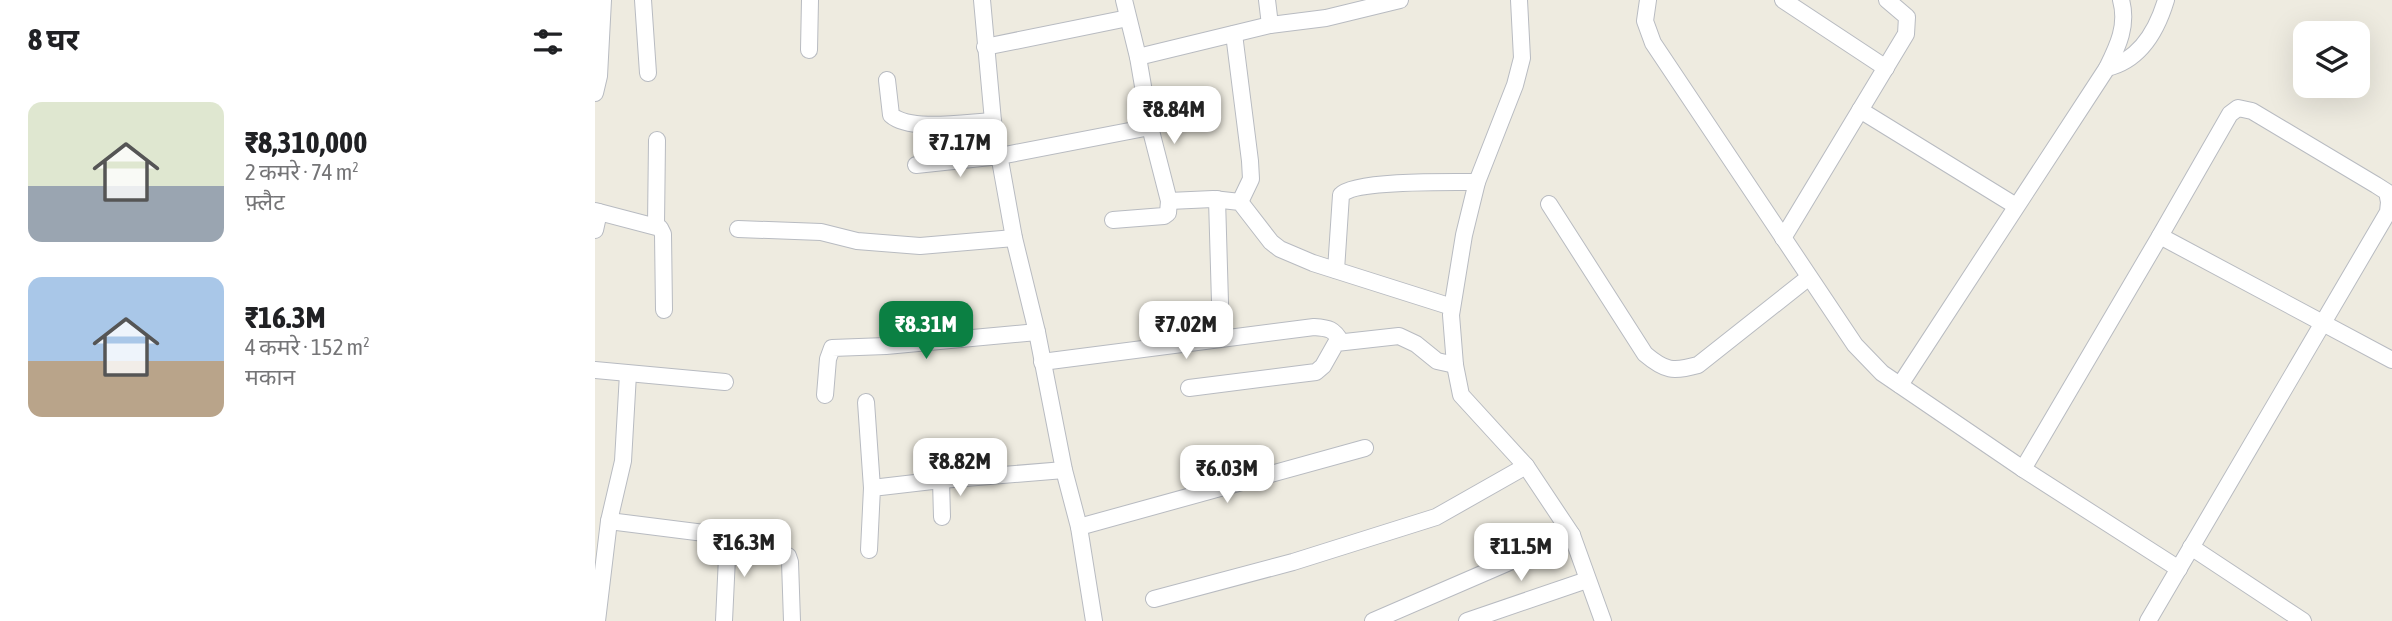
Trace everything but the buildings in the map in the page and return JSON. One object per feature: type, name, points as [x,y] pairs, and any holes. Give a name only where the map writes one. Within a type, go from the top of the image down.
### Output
[{"type":"street","points":[[596,86],[603,0]]},
{"type":"street","points":[[643,0],[648,73]]},
{"type":"street","points":[[809,50],[810,0]]},
{"type":"street","points":[[982,0],[993,121],[1014,238],[1037,332],[1064,470],[1079,527],[1094,621]]},
{"type":"street","points":[[1114,220],[1164,216],[1169,210],[1124,0]]},
{"type":"street","points":[[1267,0],[1270,25]]},
{"type":"street","points":[[1138,57],[1270,25],[1326,18],[1400,0]]},
{"type":"street","points":[[1519,0],[1522,58],[1515,85],[1477,182],[1464,235],[1452,307],[1455,365],[1461,396],[1526,466],[1572,535],[1603,621]]},
{"type":"street","points":[[1648,0],[1646,21],[1653,43],[1855,345],[1882,373],[2023,469],[2179,569]]},
{"type":"street","points":[[1783,0],[1886,68]]},
{"type":"street","points":[[1783,238],[1906,34],[1907,17],[1887,0]]},
{"type":"street","points":[[1900,385],[2107,68],[2122,31],[2125,13],[2121,0]]},
{"type":"street","points":[[2107,68],[2129,59],[2149,40],[2160,22],[2167,0]]},
{"type":"street","points":[[985,47],[1128,18]]},
{"type":"street","points":[[1234,34],[1251,178],[1240,202]]},
{"type":"street","points":[[887,80],[891,115],[901,122],[926,124],[993,121]]},
{"type":"street","points":[[2023,469],[2230,114],[2238,108],[2252,111],[2387,192],[2388,212],[2148,621]]},
{"type":"street","points":[[1860,110],[2016,206]]},
{"type":"street","points":[[916,165],[1000,156],[1150,127]]},
{"type":"street","points":[[656,225],[657,140]]},
{"type":"street","points":[[1336,270],[1341,195],[1345,190],[1364,186],[1477,182]]},
{"type":"street","points":[[1169,201],[1217,199],[1240,202],[1279,249],[1452,307]]},
{"type":"street","points":[[1217,199],[1221,337]]},
{"type":"street","points":[[1549,204],[1645,354],[1659,366],[1678,371],[1698,365],[1808,278]]},
{"type":"street","points":[[595,230],[597,211],[660,228],[663,234],[664,310]]},
{"type":"street","points":[[738,229],[821,232],[857,241],[920,246],[1014,238]]},
{"type":"street","points":[[2160,236],[2392,360]]},
{"type":"street","points":[[1042,362],[1314,327],[1330,328],[1341,342]]},
{"type":"street","points":[[825,395],[832,348],[886,346],[1037,332]]},
{"type":"street","points":[[1189,388],[1316,372],[1323,366],[1336,344],[1399,336],[1416,344],[1437,361],[1455,365]]},
{"type":"street","points":[[595,370],[725,382]]},
{"type":"street","points":[[597,621],[609,521],[623,461],[628,374]]},
{"type":"street","points":[[866,402],[872,488],[869,550]]},
{"type":"street","points":[[1079,527],[1365,448]]},
{"type":"street","points":[[1154,599],[1293,562],[1436,516],[1526,466]]},
{"type":"street","points":[[872,488],[1064,470]]},
{"type":"street","points":[[941,480],[942,517]]},
{"type":"street","points":[[609,521],[728,536],[788,556],[792,621]]},
{"type":"street","points":[[1373,621],[1572,535]]},
{"type":"street","points":[[724,621],[728,536]]},
{"type":"street","points":[[2191,547],[2303,621]]},
{"type":"street","points":[[1467,621],[1587,580]]}]
